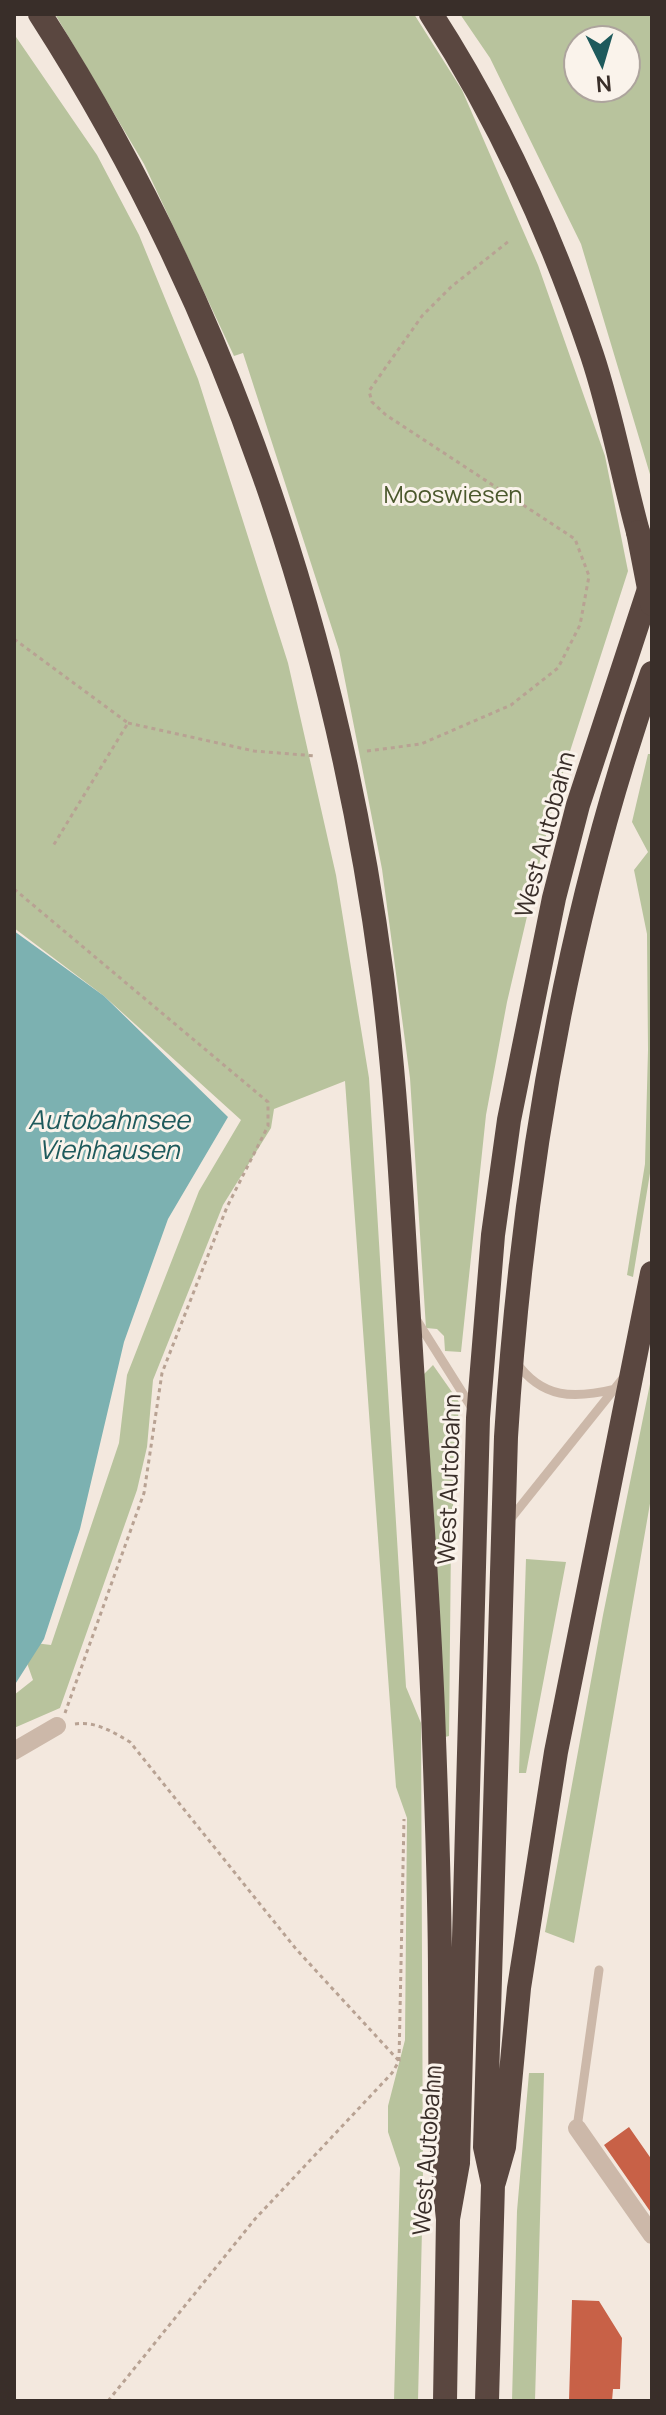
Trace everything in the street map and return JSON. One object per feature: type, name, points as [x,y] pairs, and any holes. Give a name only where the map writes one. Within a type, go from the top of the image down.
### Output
[{"type":"highway","points":[[40,14],[127,157],[212,337],[249,429],[322,661],[346,764],[382,976],[394,1082],[434,1733],[440,1936],[441,2163],[448,2219]]},
{"type":"highway","points":[[431,14],[468,71],[516,165],[592,356],[638,532],[652,604]]},
{"type":"highway","name":"West Autobahn","points":[[445,2401],[448,2219],[458,2163],[478,1418],[493,1235],[530,1003],[578,805],[652,580]]},
{"type":"highway","points":[[487,2401],[493,2184],[485,2147],[512,1349],[524,1225],[571,960],[615,790],[652,673]]},
{"type":"highway","points":[[493,2184],[504,2147],[519,1988],[556,1752],[652,1273]]},
{"type":"street","points":[[14,1751],[57,1726]]},
{"type":"street","points":[[577,2128],[652,2235]]},
{"type":"lane","points":[[408,1306],[478,1418]]},
{"type":"lane","points":[[512,1349],[516,1363],[531,1382],[553,1394],[584,1396],[615,1389]]},
{"type":"lane","points":[[504,1528],[632,1365]]},
{"type":"lane","points":[[577,2128],[599,1970]]},
{"type":"path","points":[[367,751],[421,744],[511,705],[558,668],[580,625],[589,576],[575,539],[386,415],[372,402],[369,391],[422,316],[451,287],[509,241]]},
{"type":"path","points":[[14,639],[128,723],[254,751],[316,756]]},
{"type":"path","points":[[53,846],[128,723]]},
{"type":"path","points":[[14,889],[268,1102],[268,1126],[227,1207],[162,1373],[144,1493],[67,1710],[57,1726]]},
{"type":"path","points":[[57,1726],[85,1722],[108,1729],[130,1742],[296,1949],[399,2061]]},
{"type":"path","points":[[108,2401],[255,2219],[392,2073],[399,2061],[404,1819]]},
{"type":"green space","name":"Mooswiesen","points":[[55,14],[414,14],[462,90],[538,265],[605,456],[628,571],[554,801],[507,1002],[486,1115],[461,1352],[445,1351],[444,1336],[437,1329],[426,1328],[410,1078],[382,869],[339,650],[243,353],[234,356],[144,164]]},
{"type":"green space","points":[[460,14],[652,14],[652,481],[581,244],[490,58]]},
{"type":"green space","points":[[14,34],[97,155],[139,235],[198,379],[288,663],[336,875],[369,1078],[406,1687],[421,1723],[423,2186],[418,2401],[394,2401],[400,2168],[388,2132],[388,2106],[405,2040],[407,1818],[396,1787],[345,1081],[274,1109],[271,1128],[223,1205],[153,1380],[147,1447],[137,1490],[60,1708],[14,1728],[14,1695],[33,1680],[22,1649],[35,1643],[51,1645],[119,1443],[127,1375],[199,1191],[241,1120],[104,996],[14,928]]},
{"type":"green space","points":[[648,754],[652,754],[652,1161],[633,1277],[627,1275],[645,1164],[648,1050],[647,934],[634,870],[648,852],[632,822]]},
{"type":"green space","points":[[433,1365],[459,1402],[451,1540],[449,1736],[445,1737],[423,1375]]},
{"type":"green space","points":[[652,1374],[652,1492],[574,1943],[545,1932],[603,1615]]},
{"type":"green space","points":[[526,1559],[566,1562],[526,1773],[519,1773]]},
{"type":"green space","points":[[529,2073],[544,2073],[535,2401],[512,2401],[517,2211]]},
{"type":"water","name":"Autobahnsee Viehhausen","points":[[14,931],[104,996],[228,1117],[168,1219],[124,1342],[80,1529],[44,1639],[14,1686]]},
{"type":"building","points":[[629,2127],[652,2160],[652,2214],[604,2145]]},
{"type":"building","points":[[572,2300],[599,2301],[622,2338],[620,2389],[613,2389],[612,2401],[569,2401]]}]
